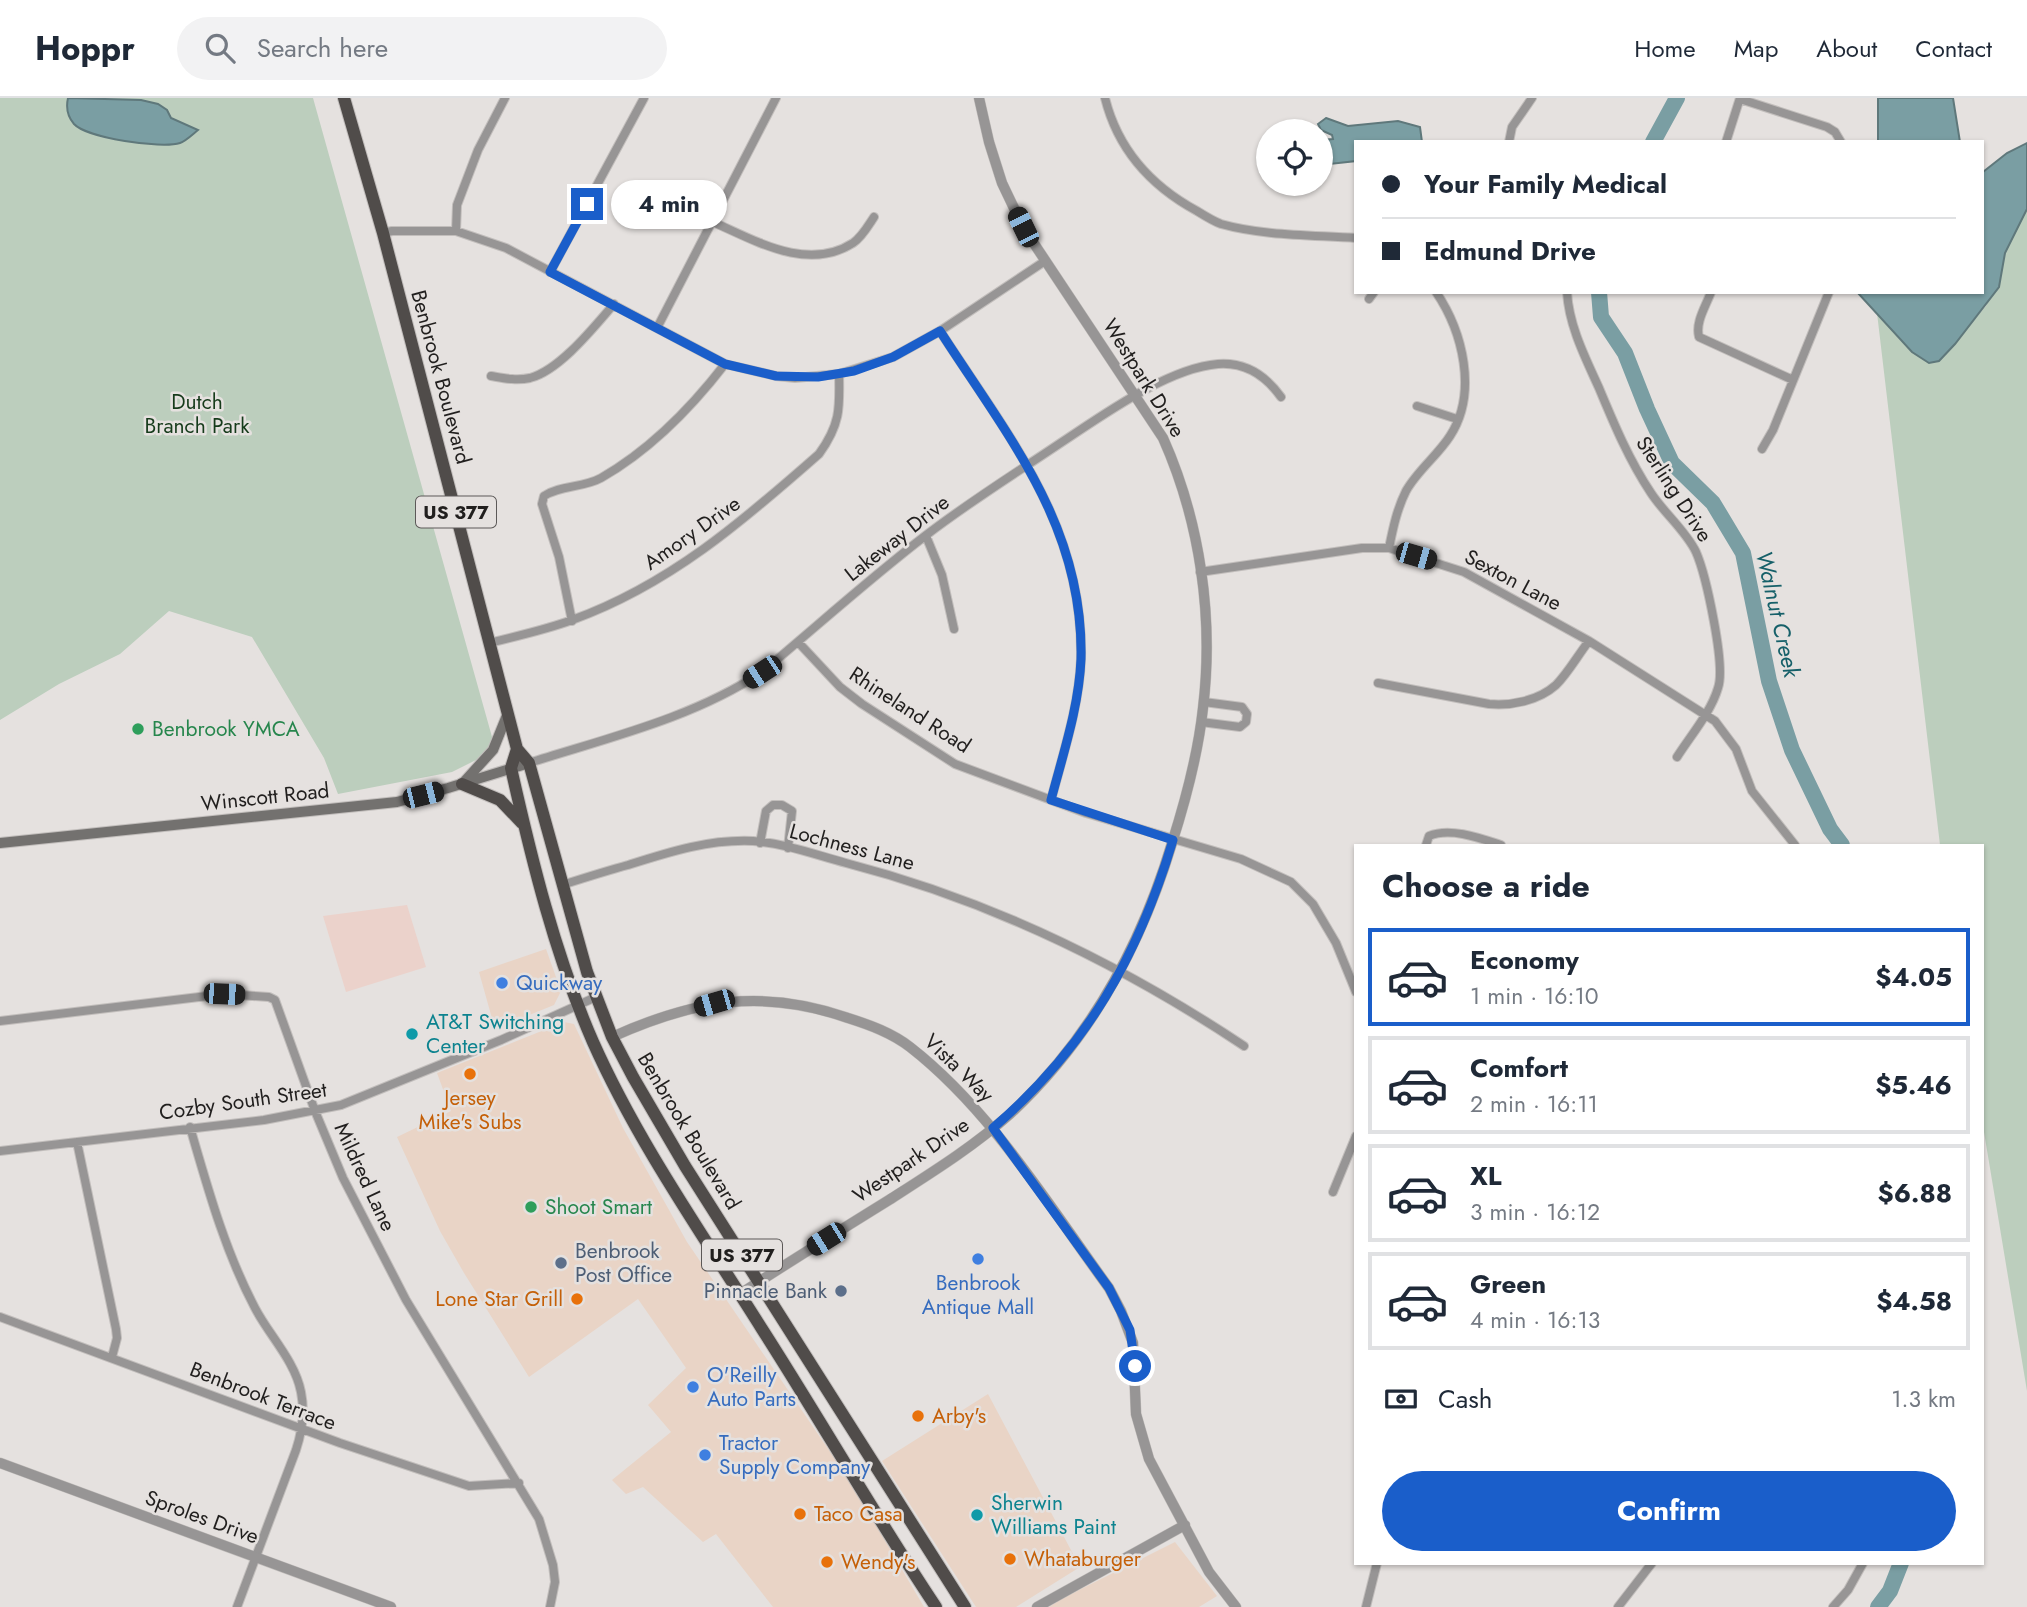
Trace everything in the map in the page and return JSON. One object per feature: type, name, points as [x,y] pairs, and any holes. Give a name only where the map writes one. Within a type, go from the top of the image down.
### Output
[{"type":"highway","name":"Benbrook Boulevard","points":[[344,98],[383,233],[517,749],[529,763],[562,886],[596,997],[612,1037],[685,1166],[965,1607]]},
{"type":"highway","points":[[511,768],[517,749]]},
{"type":"highway","name":"Benbrook Boulevard","points":[[511,768],[562,961],[594,1043],[626,1109],[665,1177],[936,1607]]},
{"type":"highway","points":[[462,784],[500,800],[524,825]]},
{"type":"main road","points":[[462,784],[493,750],[508,713]]},
{"type":"main road","name":"Winscott Road","points":[[0,843],[397,802],[529,763]]},
{"type":"street","points":[[456,231],[457,205],[461,194],[478,150],[505,98]]},
{"type":"street","points":[[550,272],[644,98]]},
{"type":"street","points":[[657,328],[776,98]]},
{"type":"street","name":"Westpark Drive","points":[[740,1294],[953,1160],[993,1128],[1067,1053],[1104,1002],[1121,971],[1161,878],[1192,773],[1204,702],[1207,647],[1195,533],[1179,475],[1163,438],[1023,227],[1002,183],[979,98]]},
{"type":"street","points":[[1105,98],[1111,122],[1124,147],[1140,169],[1173,198],[1220,223],[1273,232],[1354,238]]},
{"type":"street","points":[[1509,140],[1512,127],[1532,98]]},
{"type":"street","points":[[1727,140],[1740,99],[1827,127],[1835,132],[1840,140]]},
{"type":"street","points":[[713,222],[778,250],[794,254],[820,254],[838,250],[854,242],[874,217]]},
{"type":"street","points":[[383,233],[392,230],[456,231],[506,248],[725,364],[776,376],[818,377],[839,374],[893,357],[940,331],[1045,261]]},
{"type":"street","points":[[1389,548],[1395,519],[1407,489],[1452,434],[1464,403],[1464,356],[1446,307],[1437,294]]},
{"type":"street","name":"Sterling Drive","points":[[1567,294],[1571,321],[1578,341],[1633,464],[1652,495],[1695,551],[1704,580],[1721,666],[1720,685],[1713,702],[1677,757]]},
{"type":"street","points":[[1710,294],[1699,321],[1699,337],[1793,380]]},
{"type":"street","points":[[1762,450],[1773,430],[1828,294]]},
{"type":"street","points":[[491,376],[520,379],[538,374],[568,353],[614,304]]},
{"type":"street","points":[[940,331],[1027,466],[1049,507],[1065,546],[1076,587],[1081,659],[1076,697],[1051,800]]},
{"type":"street","points":[[572,621],[559,557],[542,505],[544,496],[600,478],[631,457],[690,406],[725,364]]},
{"type":"street","name":"Lakeway Drive","points":[[529,763],[603,740],[727,693],[762,672],[926,536],[1135,395],[1186,372],[1219,364],[1239,366],[1261,374],[1281,397]]},
{"type":"street","name":"Amory Drive","points":[[489,643],[572,621],[670,574],[716,541],[819,454],[838,422],[839,374]]},
{"type":"street","points":[[1417,406],[1457,419]]},
{"type":"street","points":[[926,536],[942,575],[954,629]]},
{"type":"street","name":"Sexton Lane","points":[[1200,572],[1362,548],[1389,548],[1464,572],[1589,641],[1704,714]]},
{"type":"street","points":[[1378,683],[1489,704],[1519,703],[1556,685],[1589,641]]},
{"type":"street","name":"Rhineland Road","points":[[798,642],[847,693],[955,764],[1051,800],[1241,859],[1291,882],[1304,892],[1336,943],[1354,987]]},
{"type":"street","points":[[1201,722],[1240,727],[1246,722],[1247,714],[1242,707],[1204,702]]},
{"type":"street","points":[[1704,714],[1715,721],[1736,749],[1752,791],[1794,844]]},
{"type":"street","points":[[760,843],[766,811],[773,805],[782,805],[792,811],[788,848]]},
{"type":"street","points":[[1426,844],[1429,836],[1439,832],[1466,841],[1492,844]]},
{"type":"street","name":"Lochness Lane","points":[[562,886],[689,846],[760,843],[788,848],[918,882],[975,903],[1074,946],[1184,1006],[1244,1046]]},
{"type":"street","name":"Mildred Lane","points":[[0,1021],[224,994],[270,997],[276,1002],[315,1111],[343,1178],[406,1300],[540,1519],[555,1582],[550,1607]]},
{"type":"street","name":"Cozby South Street","points":[[0,1151],[264,1120],[341,1105],[501,1040],[596,997]]},
{"type":"street","name":"Vista Way","points":[[612,1037],[672,1014],[714,1003],[760,999],[810,1007],[874,1027],[909,1046],[948,1080],[993,1128],[1109,1288],[1133,1343],[1136,1414],[1149,1460],[1209,1572],[1236,1607]]},
{"type":"street","points":[[190,1127],[233,1262],[256,1310],[290,1366],[301,1390],[302,1428],[296,1450],[237,1607]]},
{"type":"street","points":[[1334,1192],[1354,1141]]},
{"type":"street","points":[[77,1142],[116,1329],[117,1338],[111,1357]]},
{"type":"street","name":"Benbrook Terrace","points":[[0,1317],[340,1443],[469,1486],[519,1483]]},
{"type":"street","name":"Sproles Drive","points":[[0,1463],[391,1607]]},
{"type":"street","points":[[1037,1607],[1185,1525]]},
{"type":"street","points":[[1366,1607],[1376,1565]]},
{"type":"street","points":[[1618,1607],[1646,1565]]},
{"type":"street","points":[[1833,1607],[1848,1590],[1862,1565]]},
{"type":"shaded area","points":[[407,905],[426,967],[346,992],[323,916]]},
{"type":"shaded area","points":[[546,949],[561,991],[554,1005],[495,1029],[479,972]]},
{"type":"shaded area","points":[[564,1022],[574,1024],[623,1128],[687,1242],[850,1481],[924,1607],[773,1607],[716,1534],[703,1542],[643,1487],[626,1494],[612,1480],[671,1432],[648,1405],[686,1368],[638,1299],[529,1377],[464,1273],[440,1231],[397,1137],[451,1111],[437,1073]]},
{"type":"shaded area","points":[[988,1394],[1080,1567],[1016,1607],[976,1607],[882,1461]]},
{"type":"shaded area","points":[[1175,1542],[1217,1596],[1199,1607],[1049,1607],[1063,1598]]},
{"type":"green space","name":"Dutch Branch Park","points":[[0,98],[313,98],[494,744],[482,757],[452,772],[338,794],[324,758],[252,637],[169,611],[120,654],[59,684],[0,720]]},
{"type":"green space","points":[[2027,209],[2027,1391],[1984,1132],[1984,844],[1940,844],[1877,313],[1900,340],[1939,361],[1986,306],[2005,253]]},
{"type":"water","points":[[68,98],[141,100],[158,104],[167,110],[171,118],[198,130],[182,142],[171,144],[157,145],[108,138],[74,124],[68,111]]},
{"type":"water","points":[[1878,98],[1953,98],[1960,140],[1878,140]]},
{"type":"water","points":[[1333,121],[1348,126],[1398,121],[1420,127],[1422,140],[1354,140],[1354,161],[1333,164]]},
{"type":"water","points":[[2027,143],[2027,209],[2005,253],[1999,287],[1955,344],[1939,361],[1929,363],[1912,352],[1859,294],[1984,294],[1984,171],[2007,153]]},
{"type":"waterway","name":"Walnut Creek","points":[[1654,140],[1677,98]]},
{"type":"waterway","name":"Walnut Creek","points":[[1599,294],[1601,317],[1625,353],[1672,463],[1713,503],[1743,553],[1769,681],[1792,750],[1830,829],[1841,844]]},
{"type":"waterway","name":"Walnut Creek","points":[[1878,1607],[1890,1591],[1900,1565]]},
{"type":"place","name":"Benbrook YMCA","points":[[138,729]]},
{"type":"place","name":"Quickway","points":[[502,983]]},
{"type":"place","name":"AT&T Switching Center","points":[[412,1034]]},
{"type":"place","name":"Jersey Mike's Subs","points":[[470,1074]]},
{"type":"place","name":"Shoot Smart","points":[[531,1207]]},
{"type":"place","name":"Benbrook Antique Mall","points":[[978,1259]]},
{"type":"place","name":"Benbrook Post Office","points":[[561,1263]]},
{"type":"place","name":"Pinnacle Bank","points":[[841,1291]]},
{"type":"place","name":"Lone Star Grill","points":[[577,1299]]},
{"type":"place","name":"O'Reilly Auto Parts","points":[[693,1387]]},
{"type":"place","name":"Arby's","points":[[918,1416]]},
{"type":"place","name":"Tractor Supply Company","points":[[705,1455]]},
{"type":"place","name":"Taco Casa","points":[[800,1514]]},
{"type":"place","name":"Sherwin Williams Paint","points":[[977,1515]]},
{"type":"place","name":"Whataburger","points":[[1010,1559]]},
{"type":"place","name":"Wendy's","points":[[827,1562]]},
{"type":"route","points":[[587,204],[550,272],[725,364],[795,378],[839,374],[893,357],[940,331],[1027,466],[1049,507],[1065,546],[1076,587],[1081,659],[1073,717],[1051,800],[1173,840],[1142,924],[1104,1002],[1067,1053],[1011,1113],[993,1128],[1109,1288],[1130,1330],[1135,1366]]}]
